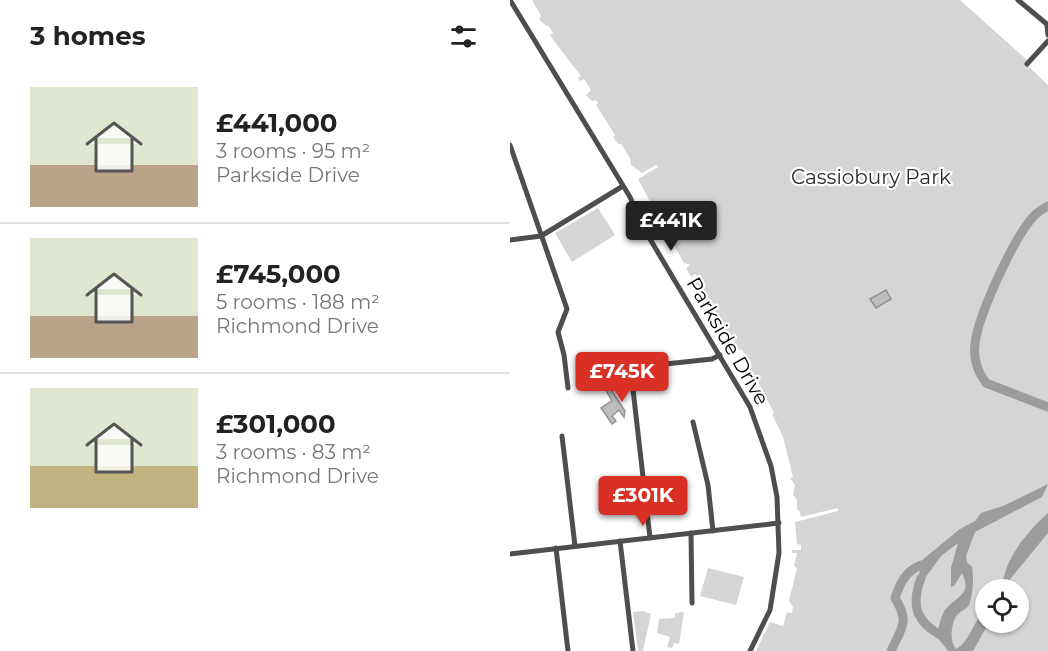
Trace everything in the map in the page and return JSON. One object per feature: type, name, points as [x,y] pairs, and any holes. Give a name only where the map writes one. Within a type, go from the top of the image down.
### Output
[{"type":"street","name":"Parkside Drive","points":[[510,0],[623,186],[644,230],[750,407],[763,439],[775,480],[779,553],[773,598],[750,651]]},
{"type":"street","points":[[1018,0],[1047,25],[1048,35]]},
{"type":"street","points":[[1027,64],[1048,41]]},
{"type":"street","points":[[510,146],[567,309],[558,332],[564,355],[568,388]]},
{"type":"street","points":[[510,240],[541,236],[623,186]]},
{"type":"street","points":[[650,538],[631,372],[638,367],[712,359],[720,355]]},
{"type":"street","points":[[693,422],[708,485],[713,531]]},
{"type":"street","points":[[562,436],[575,546]]},
{"type":"street","points":[[510,554],[779,523]]},
{"type":"street","points":[[691,533],[692,603]]},
{"type":"street","points":[[620,541],[633,651]]},
{"type":"street","points":[[556,548],[568,651]]},
{"type":"green space","name":"Cassiobury Park","points":[[532,0],[960,0],[1027,60],[1029,67],[1048,85],[1048,651],[756,651],[770,622],[783,626],[787,612],[792,613],[793,607],[789,601],[797,568],[794,566],[797,553],[792,553],[792,550],[801,550],[801,545],[797,544],[795,522],[838,511],[838,508],[801,517],[797,510],[797,500],[793,495],[795,485],[790,478],[793,477],[783,437],[772,414],[774,413],[755,376],[749,370],[751,369],[750,362],[742,350],[736,349],[738,347],[729,332],[726,333],[702,290],[698,289],[695,283],[697,277],[695,274],[691,277],[686,268],[690,265],[684,263],[674,245],[677,243],[668,229],[663,231],[661,228],[663,226],[638,179],[658,167],[656,165],[642,173],[631,165],[630,158],[621,144],[618,144],[613,137],[615,135],[596,105],[598,103],[586,95],[591,90],[584,79],[580,81],[578,78],[581,76],[550,35],[553,33],[548,25],[546,26],[539,19],[541,16]]},
{"type":"green space","points":[[598,208],[615,235],[572,262],[555,233]]},
{"type":"green space","points":[[708,568],[744,577],[736,605],[700,596]]},
{"type":"green space","points":[[643,611],[651,614],[643,651],[638,651],[633,612]]},
{"type":"green space","points":[[684,612],[679,644],[674,643],[672,648],[667,647],[670,637],[657,633],[659,619],[675,618],[675,613]]},
{"type":"shaded area","points":[[1048,484],[1042,497],[975,532],[966,556],[973,571],[970,601],[956,617],[952,626],[952,641],[956,649],[961,646],[975,624],[975,633],[983,633],[973,651],[948,651],[933,631],[938,630],[945,610],[964,591],[965,580],[962,573],[951,587],[951,568],[958,543],[941,556],[917,589],[920,569],[910,570],[960,529],[975,521],[981,513],[1003,506]]},
{"type":"shaded area","points":[[1048,513],[1048,533],[1010,579],[1003,579],[1015,552],[1030,531]]},
{"type":"building","points":[[886,290],[891,299],[876,308],[870,299]]},
{"type":"building","points":[[608,385],[625,411],[624,417],[619,410],[612,416],[616,421],[612,424],[601,408],[612,401],[604,387]]},
{"type":"waterway","points":[[1048,206],[1038,212],[1025,227],[1007,259],[983,315],[975,349],[976,365],[986,383],[1048,407]]},
{"type":"waterway","points":[[891,651],[903,624],[900,606],[895,598],[904,578],[921,565]]},
{"type":"waterway","points":[[921,578],[916,597],[918,613],[927,626],[944,637]]}]
